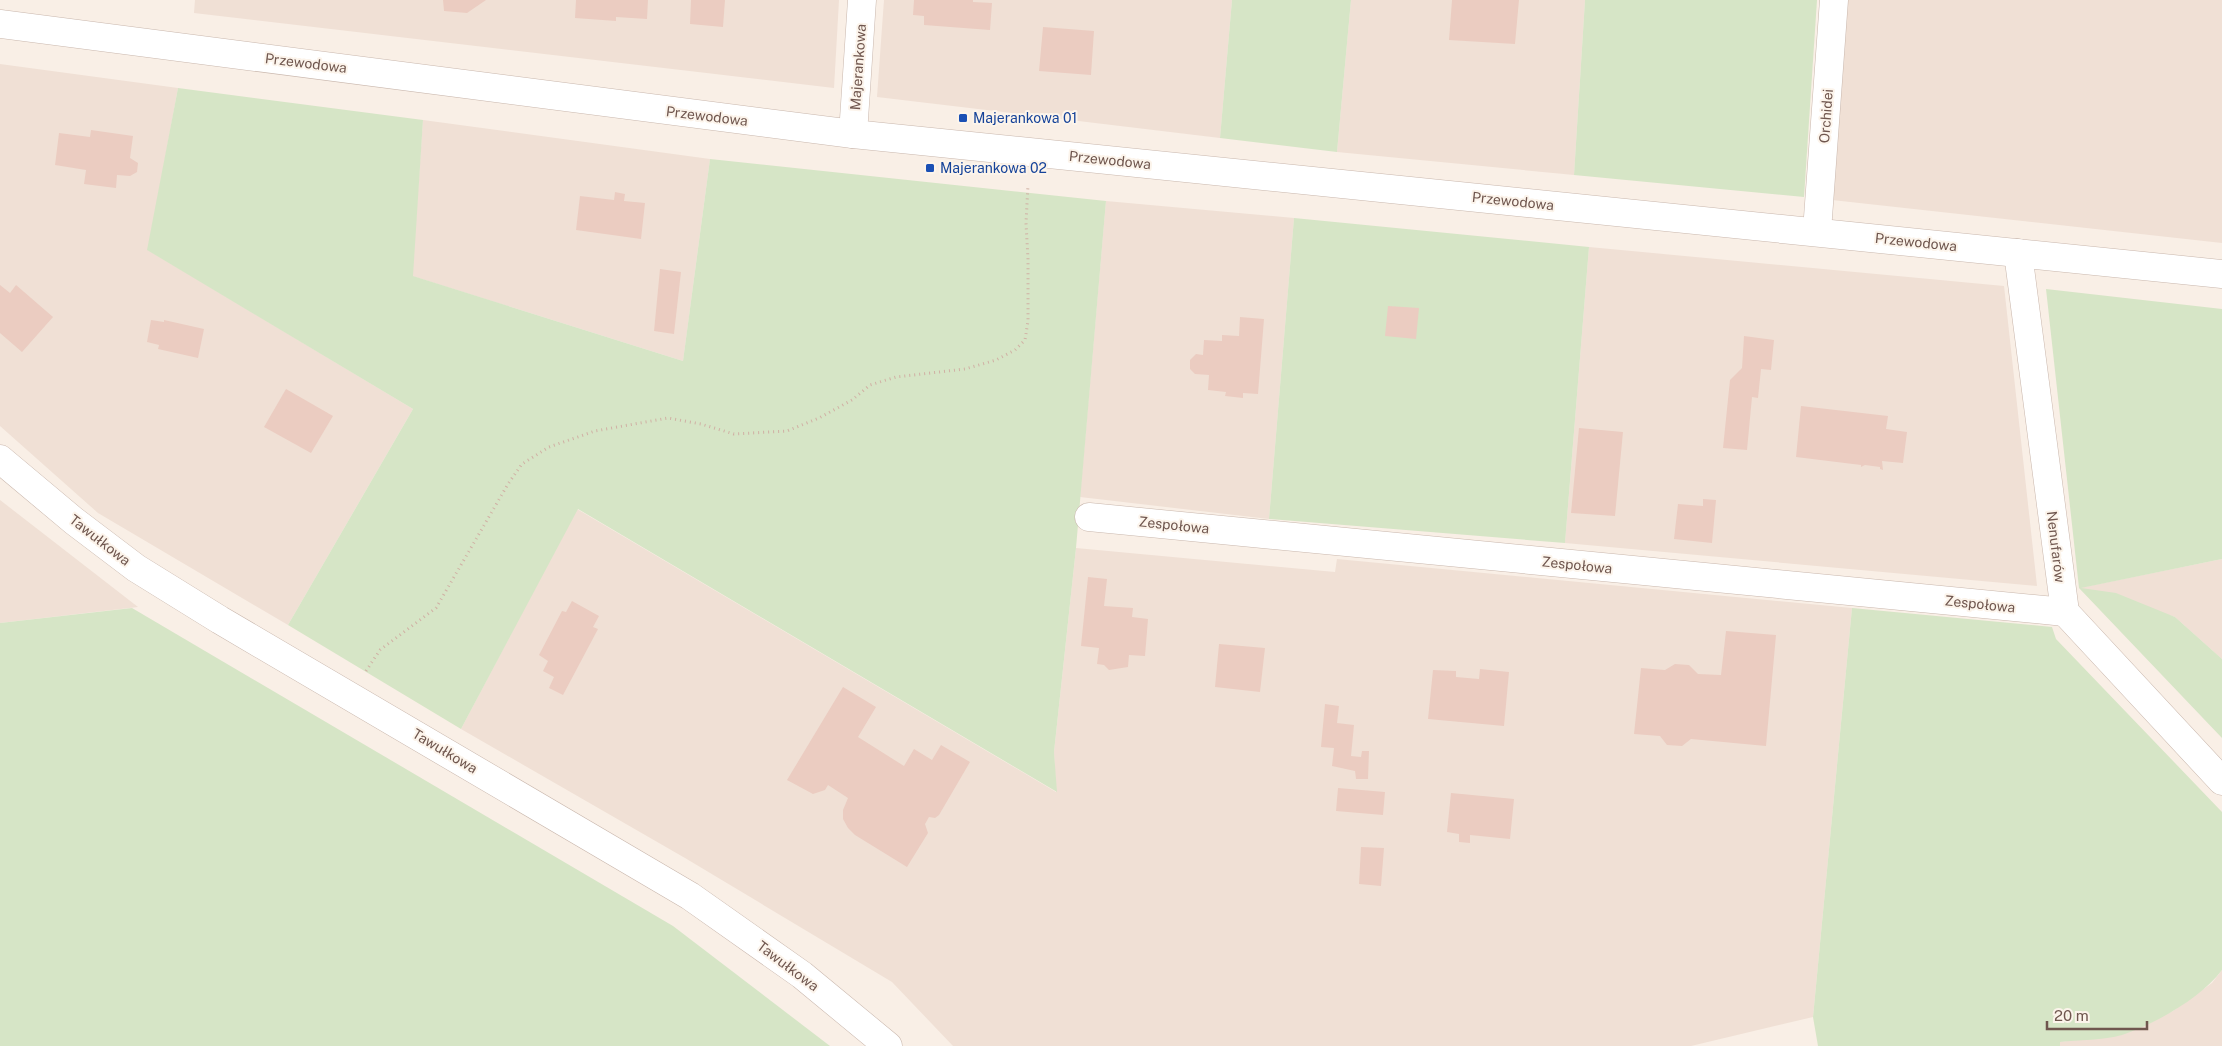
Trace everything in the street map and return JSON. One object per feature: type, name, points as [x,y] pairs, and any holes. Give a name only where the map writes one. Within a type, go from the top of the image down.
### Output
[{"type":"street","name":"Majerankowa","points":[[854,134],[862,0]]},
{"type":"street","name":"Orchidei","points":[[1817,232],[1834,0]]},
{"type":"street","name":"Przewodowa","points":[[0,24],[854,134],[2222,274]]},
{"type":"street","name":"Nenufarów","points":[[2018,253],[2065,612]]},
{"type":"street","name":"Tawułkowa","points":[[0,459],[74,521],[136,568],[220,620],[351,695],[690,896],[802,975],[888,1046]]},
{"type":"street","name":"Zespołowa","points":[[1089,517],[2065,612]]},
{"type":"street","points":[[2065,612],[2222,781]]},
{"type":"path","points":[[351,695],[380,650],[436,608],[508,484],[522,464],[549,447],[594,431],[668,418],[700,424],[734,434],[787,431],[819,418],[852,400],[870,385],[896,377],[965,369],[996,360],[1015,350],[1024,340],[1028,321],[1026,223],[1028,185]]},
{"type":"shaded area","points":[[195,0],[839,0],[834,88],[194,13]]},
{"type":"shaded area","points":[[884,0],[1232,0],[1220,138],[877,97]]},
{"type":"shaded area","points":[[1351,0],[1585,0],[1574,175],[1337,152]]},
{"type":"shaded area","points":[[1847,0],[2222,0],[2222,243],[1832,200]]},
{"type":"shaded area","points":[[0,64],[178,88],[148,250],[413,409],[288,625],[98,513],[0,426]]},
{"type":"shaded area","points":[[423,120],[710,159],[683,361],[412,276]]},
{"type":"shaded area","points":[[1106,201],[1294,218],[1269,519],[1080,497]]},
{"type":"shaded area","points":[[1589,247],[2004,286],[2037,586],[1565,543]]},
{"type":"shaded area","points":[[0,500],[138,607],[0,623]]},
{"type":"shaded area","points":[[577,509],[1056,792],[1054,752],[1076,548],[1335,572],[1337,559],[1852,608],[1813,1017],[1691,1046],[953,1046],[892,982],[685,858],[461,729]]},
{"type":"shaded area","points":[[2222,559],[2222,659],[2175,617],[2079,588]]},
{"type":"shaded area","points":[[2222,970],[2222,1046],[2060,1046],[2059,1042],[2121,1035],[2173,1011],[2212,983]]},
{"type":"green space","points":[[1232,0],[1351,0],[1337,152],[1220,138]]},
{"type":"green space","points":[[1585,0],[1817,0],[1804,197],[1574,175]]},
{"type":"green space","points":[[178,88],[423,120],[413,276],[683,361],[710,159],[1106,201],[1076,548],[1054,752],[1057,792],[578,509],[461,729],[288,625],[413,409],[147,250]]},
{"type":"green space","points":[[1294,218],[1589,247],[1565,543],[1269,519]]},
{"type":"green space","points":[[2046,289],[2222,309],[2222,559],[2081,588],[2116,593],[2175,617],[2222,659],[2222,738],[2079,588]]},
{"type":"green space","points":[[132,608],[673,926],[830,1046],[0,1046],[0,623]]},
{"type":"green space","points":[[1852,608],[2052,627],[2056,639],[2222,812],[2222,970],[2213,980],[2190,1000],[2149,1024],[2122,1035],[2060,1042],[2060,1046],[1818,1046],[1813,1017]]},
{"type":"building","points":[[443,0],[486,0],[467,13],[444,11]]},
{"type":"building","points":[[576,0],[648,0],[647,19],[616,17],[616,21],[575,18]]},
{"type":"building","points":[[691,0],[725,0],[723,27],[690,24]]},
{"type":"building","points":[[914,0],[973,0],[973,2],[992,3],[990,30],[924,25],[924,16],[913,15]]},
{"type":"building","points":[[1452,0],[1519,0],[1515,44],[1449,40]]},
{"type":"building","points":[[1043,27],[1094,31],[1091,75],[1039,71]]},
{"type":"building","points":[[91,130],[133,136],[130,158],[138,163],[137,172],[130,176],[117,175],[116,188],[84,184],[86,170],[55,165],[59,133],[90,137]]},
{"type":"building","points":[[615,192],[625,194],[624,201],[645,203],[641,239],[576,230],[580,196],[614,200]]},
{"type":"building","points":[[660,269],[681,272],[674,334],[654,331]]},
{"type":"building","points":[[0,285],[10,293],[16,285],[53,317],[22,352],[0,333]]},
{"type":"building","points":[[1388,306],[1419,308],[1416,339],[1385,336]]},
{"type":"building","points":[[1240,317],[1264,319],[1258,394],[1243,393],[1243,398],[1225,396],[1226,392],[1208,390],[1209,375],[1195,374],[1190,369],[1190,360],[1196,354],[1203,355],[1204,340],[1222,341],[1222,335],[1239,336]]},
{"type":"building","points":[[151,320],[164,322],[164,320],[204,329],[198,358],[158,349],[159,345],[147,342]]},
{"type":"building","points":[[1744,336],[1774,340],[1771,370],[1761,369],[1758,398],[1752,397],[1747,450],[1723,448],[1730,380],[1742,368]]},
{"type":"building","points":[[286,389],[333,416],[311,453],[264,427]]},
{"type":"building","points":[[1801,406],[1888,416],[1886,429],[1907,432],[1903,463],[1882,461],[1883,470],[1880,467],[1865,465],[1861,467],[1861,465],[1796,457]]},
{"type":"building","points":[[1579,428],[1623,432],[1615,516],[1571,513]]},
{"type":"building","points":[[1703,499],[1716,500],[1712,543],[1674,539],[1678,504],[1703,506]]},
{"type":"building","points":[[1088,577],[1107,579],[1104,606],[1133,608],[1132,617],[1148,619],[1145,656],[1129,655],[1128,667],[1109,670],[1104,665],[1097,664],[1099,648],[1081,646]]},
{"type":"building","points":[[572,601],[599,616],[593,627],[598,629],[563,695],[549,688],[554,677],[543,671],[548,661],[539,655],[562,611],[566,612]]},
{"type":"building","points":[[1726,631],[1776,635],[1766,746],[1691,739],[1682,746],[1667,745],[1660,736],[1634,734],[1641,668],[1665,670],[1675,664],[1689,665],[1698,674],[1721,675]]},
{"type":"building","points":[[1219,644],[1265,648],[1260,692],[1215,687]]},
{"type":"building","points":[[1480,669],[1509,672],[1504,726],[1428,719],[1433,670],[1456,671],[1456,677],[1479,679]]},
{"type":"building","points":[[843,687],[876,707],[858,737],[904,766],[914,749],[932,760],[941,745],[970,762],[939,815],[935,818],[929,817],[925,824],[928,833],[907,867],[855,835],[848,828],[843,819],[843,810],[848,798],[828,785],[825,790],[813,794],[787,780]]},
{"type":"building","points":[[1325,704],[1339,706],[1337,723],[1354,725],[1351,756],[1361,757],[1362,751],[1369,751],[1368,779],[1356,779],[1355,771],[1332,766],[1334,748],[1321,747]]},
{"type":"building","points":[[1338,788],[1385,792],[1383,815],[1336,811]]},
{"type":"building","points":[[1451,793],[1514,799],[1510,839],[1470,835],[1470,843],[1459,842],[1459,834],[1447,832]]},
{"type":"building","points":[[1361,847],[1384,848],[1381,886],[1359,884]]},
{"type":"place","name":"Majerankowa 01","points":[[963,118]]},
{"type":"place","name":"Majerankowa 02","points":[[930,168]]}]
